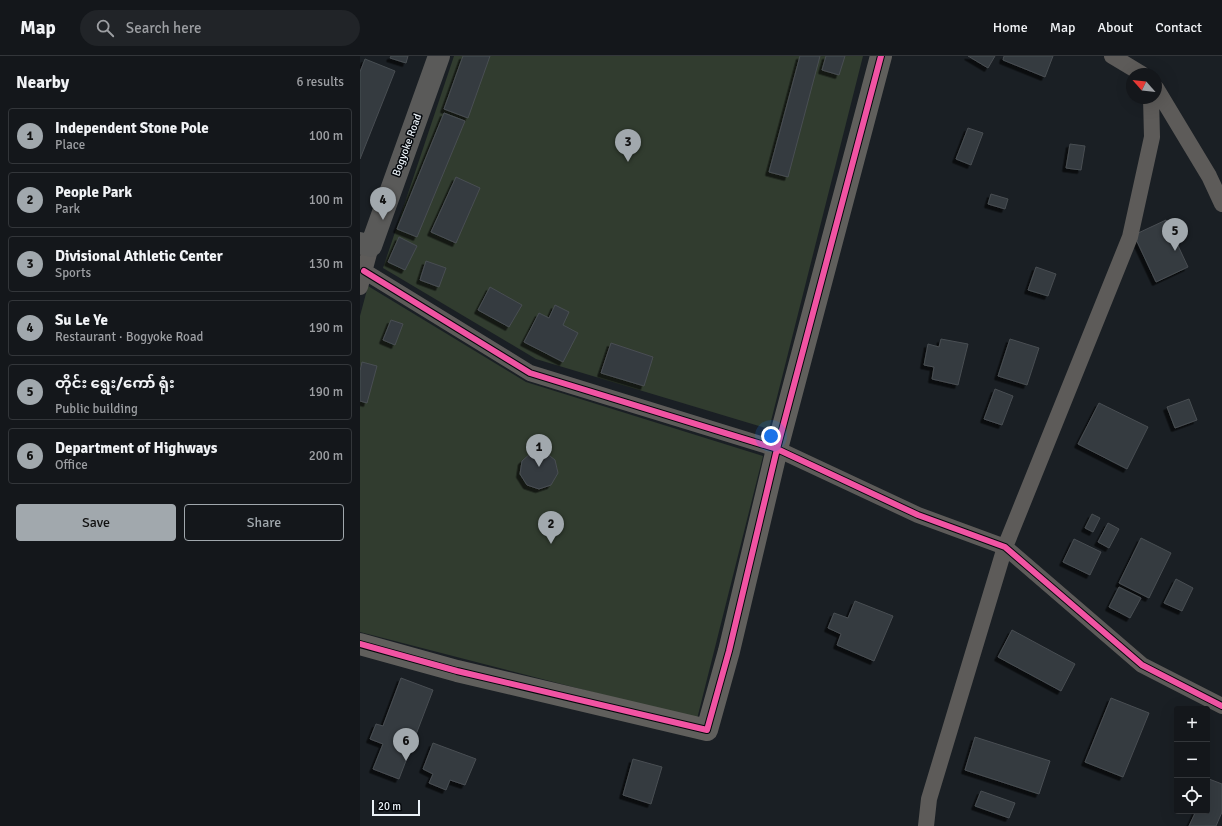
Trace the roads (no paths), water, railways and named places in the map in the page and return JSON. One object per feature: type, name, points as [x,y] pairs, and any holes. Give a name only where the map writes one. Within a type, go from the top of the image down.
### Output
[{"type":"highway","name":"Bogyoke Road","points":[[366,245],[439,56]]},
{"type":"street","points":[[360,644],[457,671],[707,730],[729,651],[777,449],[881,56]]},
{"type":"street","points":[[1112,56],[1132,68]]},
{"type":"street","points":[[1162,98],[1209,176],[1222,204]]},
{"type":"street","points":[[926,826],[929,799],[1005,547],[1130,237],[1152,137],[1151,104]]},
{"type":"street","points":[[360,287],[364,271],[366,245]]},
{"type":"street","points":[[364,271],[530,373],[777,449],[918,515],[1005,547],[1142,666],[1222,706]]},
{"type":"place","name":"Divisional Athletic Center","points":[[628,162]]},
{"type":"place","name":"Su Le Ye","points":[[383,220]]},
{"type":"place","name":"တိုင်း ရွေး/ကော် ရုံး","points":[[1175,251]]},
{"type":"place","name":"Independent Stone Pole","points":[[539,467]]},
{"type":"place","name":"People Park","points":[[551,544]]},
{"type":"place","name":"Department of Highways","points":[[406,761]]}]
